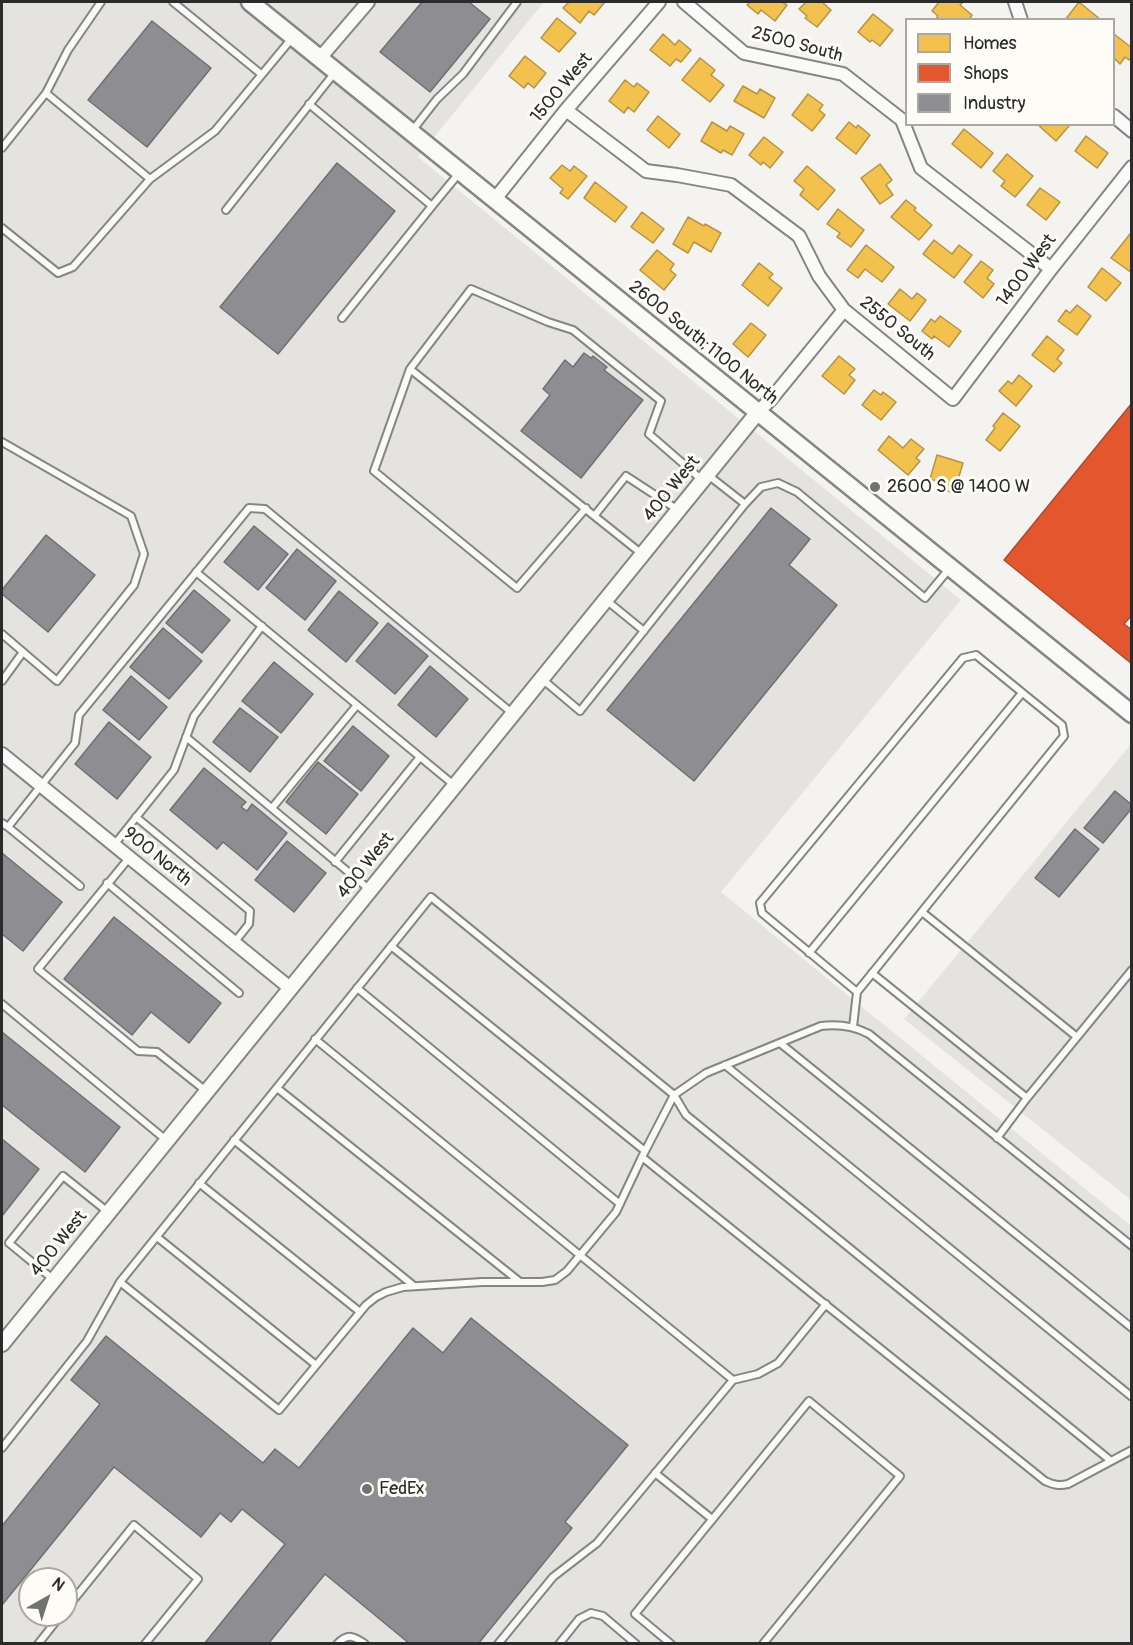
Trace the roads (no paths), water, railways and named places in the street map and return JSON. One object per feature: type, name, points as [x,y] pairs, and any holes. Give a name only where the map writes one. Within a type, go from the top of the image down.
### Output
[{"type":"main road","name":"2600 South;1100 North","points":[[250,2],[1131,714]]},
{"type":"street","points":[[320,58],[368,2]]},
{"type":"street","name":"1500 West","points":[[495,199],[566,110],[659,2]]},
{"type":"street","name":"2500 South","points":[[684,2],[744,53],[843,74],[902,120],[921,168],[1051,269]]},
{"type":"street","points":[[1015,2],[1020,18]]},
{"type":"street","name":"2550 South","points":[[566,110],[646,171],[731,185],[799,236],[819,276],[844,310],[953,399]]},
{"type":"street","points":[[1115,118],[1131,131]]},
{"type":"street","name":"1400 West","points":[[953,399],[1131,167]]},
{"type":"street","points":[[758,412],[844,310]]},
{"type":"street","name":"400 West","points":[[2,1344],[758,412]]},
{"type":"street","name":"900 North","points":[[2,754],[290,988]]},
{"type":"lane","points":[[2,148],[46,93],[68,51],[101,2]]},
{"type":"lane","points":[[173,2],[261,74]]},
{"type":"lane","points":[[411,132],[437,99],[463,74],[517,2]]},
{"type":"lane","points":[[2,228],[58,273],[73,267],[150,179],[215,131],[293,36]]},
{"type":"lane","points":[[226,210],[336,71]]},
{"type":"lane","points":[[46,93],[150,179]]},
{"type":"lane","points":[[309,104],[432,206]]},
{"type":"lane","points":[[342,318],[461,172]]},
{"type":"lane","points":[[585,508],[517,588],[374,471],[410,369],[471,289],[548,322],[573,330],[661,401],[650,434],[705,477],[745,504]]},
{"type":"lane","points":[[410,369],[642,554]]},
{"type":"lane","points":[[2,442],[130,516],[144,554],[134,585],[57,681],[2,634]]},
{"type":"lane","points":[[595,516],[626,476],[678,510]]},
{"type":"lane","points":[[542,678],[580,711],[761,487],[778,483],[797,492],[925,597],[950,568]]},
{"type":"lane","points":[[80,886],[5,825],[41,786],[75,743],[79,715],[249,508],[265,508],[513,714]]},
{"type":"lane","points":[[196,572],[454,786]]},
{"type":"lane","points":[[605,600],[644,631]]},
{"type":"lane","points":[[114,845],[174,770],[194,716],[262,626]]},
{"type":"lane","points":[[2,681],[23,652]]},
{"type":"lane","points":[[853,1027],[857,992],[1064,736],[1062,725],[976,655],[963,658],[760,903],[762,913],[857,992]]},
{"type":"lane","points":[[809,952],[1022,693]]},
{"type":"lane","points":[[272,808],[357,705]]},
{"type":"lane","points":[[186,737],[370,890]]},
{"type":"lane","points":[[336,862],[420,757]]},
{"type":"lane","points":[[136,817],[250,911],[249,924],[234,943]]},
{"type":"lane","points":[[129,858],[38,969],[138,1051],[157,1052],[206,1092]]},
{"type":"lane","points":[[107,883],[239,993]]},
{"type":"lane","points":[[2,1448],[87,1341],[120,1282],[431,897],[674,1095],[686,1115],[1111,1461]]},
{"type":"lane","points":[[922,912],[1077,1037]]},
{"type":"lane","points":[[391,946],[1045,1481],[1054,1485],[1068,1484],[1131,1450]]},
{"type":"lane","points":[[997,1138],[1131,970]]},
{"type":"lane","points":[[872,973],[1027,1098]]},
{"type":"lane","points":[[357,988],[620,1204]]},
{"type":"lane","points":[[2,1004],[167,1140]]},
{"type":"lane","points":[[120,1282],[279,1410],[360,1312],[376,1297],[386,1292],[414,1286],[555,1280],[567,1271],[616,1212],[674,1095],[706,1073],[820,1026],[832,1025],[853,1027],[870,1034],[1131,1246]]},
{"type":"lane","points":[[315,1039],[733,1380]]},
{"type":"lane","points":[[780,1043],[1131,1328]]},
{"type":"lane","points":[[725,1065],[1131,1397]]},
{"type":"lane","points":[[277,1088],[520,1282]]},
{"type":"lane","points":[[234,1140],[414,1286]]},
{"type":"lane","points":[[54,1280],[9,1243],[63,1176],[109,1212]]},
{"type":"lane","points":[[200,1183],[360,1312]]},
{"type":"lane","points":[[157,1237],[316,1365]]},
{"type":"lane","points":[[498,1644],[553,1577],[597,1543],[733,1380],[758,1374],[778,1363],[826,1304]]},
{"type":"lane","points":[[671,1644],[635,1614],[809,1401],[900,1476],[763,1644]]},
{"type":"lane","points":[[655,1473],[712,1519]]},
{"type":"lane","points":[[78,1594],[134,1525],[198,1579],[145,1644]]},
{"type":"lane","points":[[559,1644],[579,1618],[591,1612],[603,1616],[636,1644]]},
{"type":"lane","points":[[38,1644],[51,1627]]},
{"type":"lane","points":[[338,1644],[350,1636],[365,1644]]},
{"type":"place","name":"2600 S @ 1400 W","points":[[875,487]]},
{"type":"place","name":"FedEx","points":[[367,1489]]}]
